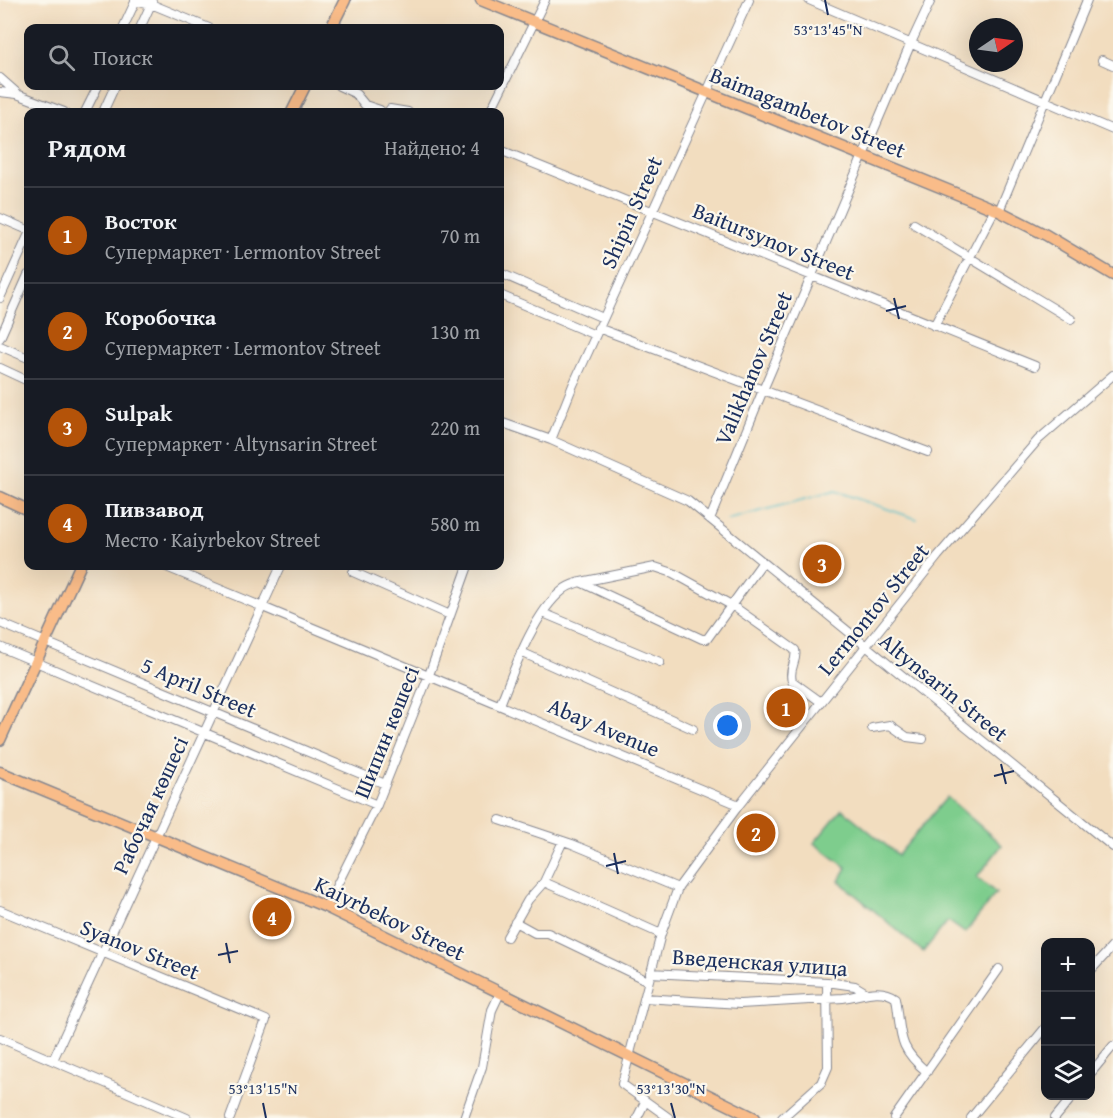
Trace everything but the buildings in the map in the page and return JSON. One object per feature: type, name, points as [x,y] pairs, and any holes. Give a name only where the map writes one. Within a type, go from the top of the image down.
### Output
[{"type":"main road","points":[[333,24],[345,0]]},
{"type":"main road","name":"Baimagambetov Street","points":[[481,0],[997,210],[1113,274]]},
{"type":"main road","points":[[294,108],[302,90]]},
{"type":"main road","points":[[0,497],[24,508]]},
{"type":"main road","points":[[0,740],[78,570]]},
{"type":"main road","name":"Kaiyrbekov Street","points":[[0,772],[326,907],[755,1118]]},
{"type":"street","points":[[125,24],[135,0],[152,2],[200,24]]},
{"type":"street","points":[[504,83],[544,0]]},
{"type":"street","name":"Shipin Street","points":[[550,440],[651,211],[749,0]]},
{"type":"street","points":[[809,0],[1113,130]]},
{"type":"street","name":"Valikhanov Street","points":[[710,519],[910,43],[931,0]]},
{"type":"street","points":[[934,326],[997,210],[1087,0]]},
{"type":"street","points":[[142,24],[152,2]]},
{"type":"street","points":[[1102,60],[1113,65]]},
{"type":"street","points":[[0,78],[17,94]]},
{"type":"street","points":[[90,108],[96,90]]},
{"type":"street","points":[[104,108],[113,90]]},
{"type":"street","points":[[348,90],[356,94],[365,105],[374,108]]},
{"type":"street","points":[[492,108],[501,90]]},
{"type":"street","points":[[0,92],[17,94],[54,108]]},
{"type":"street","name":"Baitursynov Street","points":[[504,152],[1035,366]]},
{"type":"street","points":[[0,218],[24,228]]},
{"type":"street","points":[[914,224],[971,256],[1071,319]]},
{"type":"street","points":[[0,298],[24,245]]},
{"type":"street","points":[[504,275],[603,318]]},
{"type":"street","points":[[0,338],[24,284]]},
{"type":"street","points":[[504,296],[928,452]]},
{"type":"street","points":[[0,346],[24,356]]},
{"type":"street","points":[[0,368],[24,379]]},
{"type":"street","name":"Lermontov Street","points":[[645,1102],[622,1084],[661,934],[678,888],[739,805],[938,556],[1038,440],[1113,375]]},
{"type":"street","name":"Altynsarin Street","points":[[504,423],[550,440],[688,501],[1113,847]]},
{"type":"street","points":[[580,582],[702,639],[710,636],[762,562]]},
{"type":"street","points":[[500,705],[521,652],[543,613],[563,589],[580,582],[655,567],[673,573],[733,606],[795,650],[796,656],[790,674],[792,681],[821,702]]},
{"type":"street","name":"Abay Avenue","points":[[174,570],[739,805]]},
{"type":"street","name":"Рабочая көшесі","points":[[53,1060],[279,570]]},
{"type":"street","name":"Шипин көшесі","points":[[326,907],[377,805],[429,675],[467,570]]},
{"type":"street","points":[[353,572],[450,615]]},
{"type":"street","points":[[543,613],[660,662]]},
{"type":"street","name":"5 April Street","points":[[0,623],[385,784]]},
{"type":"street","name":"5 April Street","points":[[0,647],[377,805]]},
{"type":"street","points":[[521,652],[693,729]]},
{"type":"street","points":[[872,728],[890,724],[907,737],[922,739]]},
{"type":"street","points":[[500,820],[563,841],[678,888]]},
{"type":"street","points":[[507,937],[528,900],[544,882],[563,841]]},
{"type":"street","points":[[544,882],[661,934]]},
{"type":"street","name":"Syanov Street","points":[[0,910],[266,1020],[230,1118]]},
{"type":"street","points":[[515,922],[535,933],[548,933],[649,977]]},
{"type":"street","points":[[1095,966],[1113,946]]},
{"type":"street","points":[[894,1118],[999,969]]},
{"type":"street","name":"Введенская улица","points":[[649,977],[827,982],[855,986],[866,992],[890,994],[896,1001],[901,1039],[912,1059],[927,1072]]},
{"type":"street","points":[[782,1118],[821,1083],[828,1067],[827,982]]},
{"type":"street","points":[[644,998],[740,1004],[855,997],[866,992]]},
{"type":"street","points":[[464,1116],[482,1067],[492,1010],[500,993]]},
{"type":"street","points":[[971,1118],[1041,1033]]},
{"type":"street","points":[[0,1038],[187,1118]]},
{"type":"street","points":[[1095,1068],[1113,1046]]},
{"type":"street","points":[[1055,1118],[1069,1100]]},
{"type":"street","points":[[637,1118],[645,1102],[668,1118]]},
{"type":"green space","points":[[947,797],[1002,845],[977,877],[996,893],[965,933],[948,921],[923,952],[839,881],[847,868],[814,843],[842,809],[898,855]]},
{"type":"waterway","points":[[727,520],[835,491],[917,519]]},
{"type":"place","name":"Sulpak","points":[[822,564]]},
{"type":"place","name":"Восток","points":[[786,708]]},
{"type":"place","name":"Коробочка","points":[[756,833]]},
{"type":"place","name":"Пивзавод","points":[[272,917]]}]
